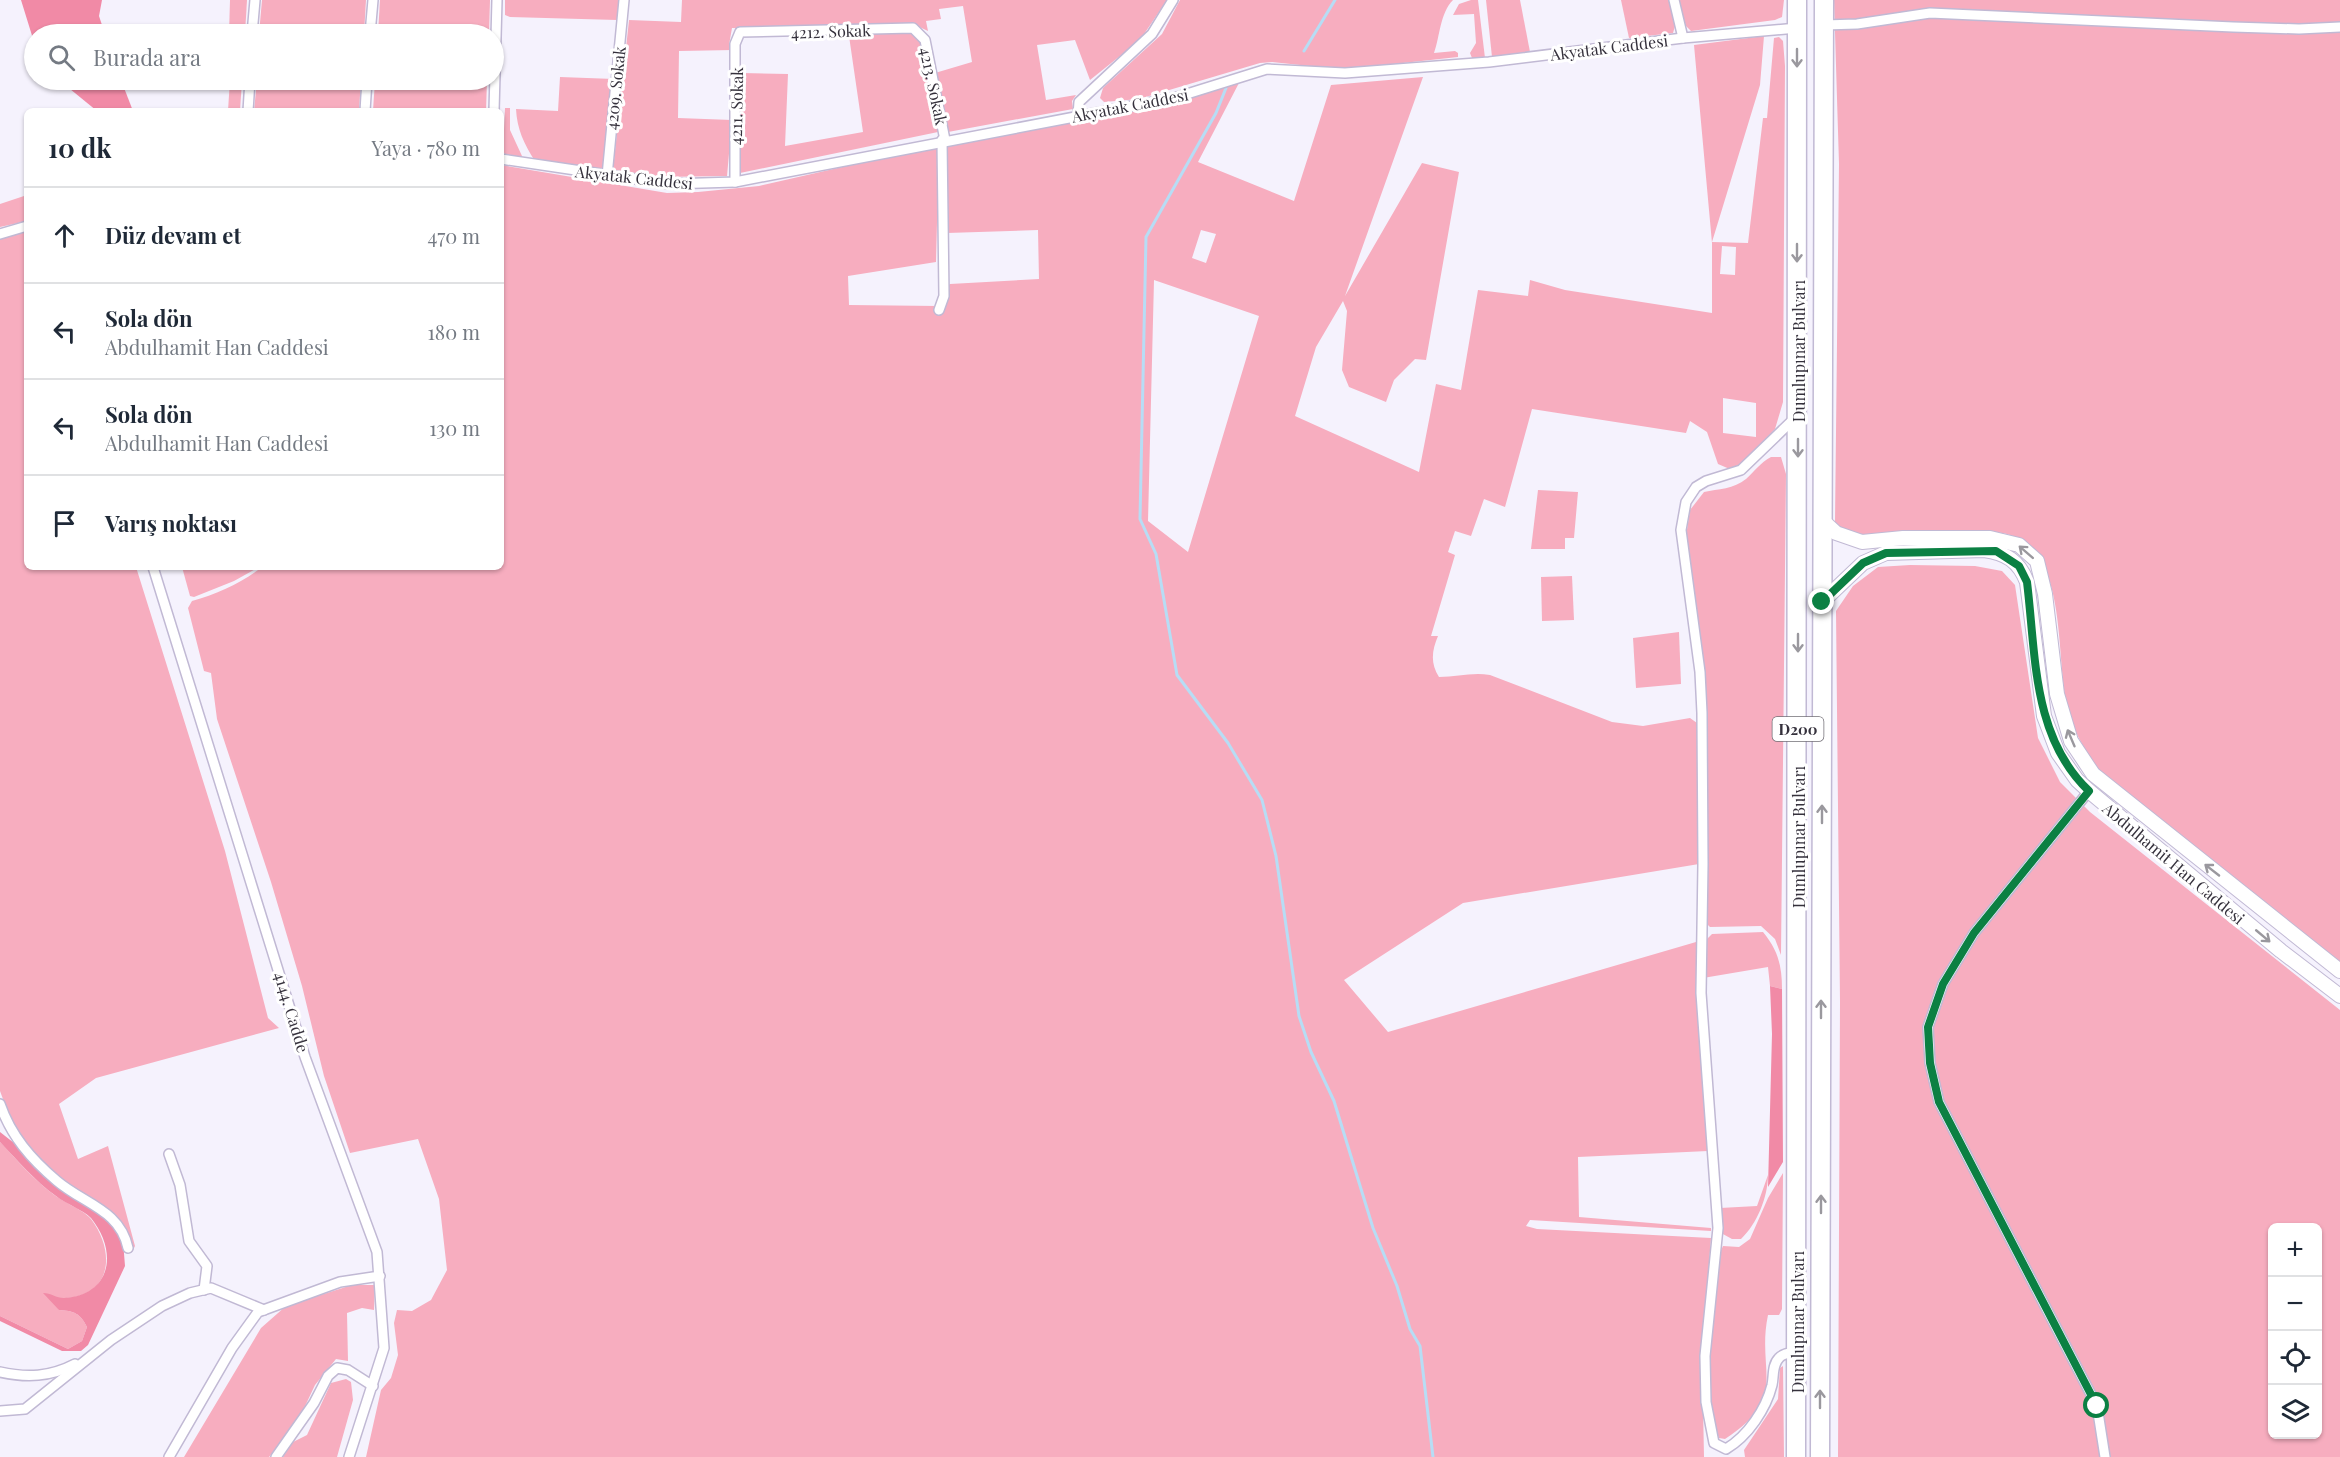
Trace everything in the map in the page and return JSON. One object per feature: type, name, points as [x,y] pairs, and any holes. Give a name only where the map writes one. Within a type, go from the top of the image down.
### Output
[{"type":"highway","name":"Dumlupınar Bulvarı","points":[[1796,1457],[1797,0]]},
{"type":"highway","name":"Dumlupınar Bulvarı","points":[[1820,1457],[1824,0]]},
{"type":"main road","name":"Abdulhamit Han Caddesi","points":[[1823,520],[1836,533],[1862,542],[1903,538],[1990,538],[2019,545],[2037,561],[2045,594],[2057,694],[2071,741],[2093,774],[2340,971]]},
{"type":"main road","name":"Abdulhamit Han Caddesi","points":[[1822,602],[1863,563],[1886,553],[1984,550],[1996,551],[2012,559],[2019,566],[2027,582],[2041,696],[2050,735],[2065,764],[2089,791],[2281,951],[2340,996]]},
{"type":"street","points":[[253,24],[255,0]]},
{"type":"street","points":[[371,24],[373,0]]},
{"type":"street","points":[[496,24],[497,0]]},
{"type":"street","name":"4209. Sokak","points":[[607,176],[624,0]]},
{"type":"street","points":[[1078,115],[1079,102],[1152,34],[1173,0]]},
{"type":"street","points":[[1674,0],[1683,38]]},
{"type":"street","points":[[1824,25],[1857,24],[1930,13],[2244,27],[2340,27]]},
{"type":"street","name":"4212. Sokak","points":[[740,32],[913,28],[921,33]]},
{"type":"street","name":"Akyatak Caddesi","points":[[504,159],[669,184],[735,182],[943,140],[1174,98],[1267,69],[1345,73],[1490,62],[1683,38],[1797,28]]},
{"type":"street","name":"4211. Sokak","points":[[735,182],[735,44],[740,32]]},
{"type":"street","name":"4213. Sokak","points":[[921,33],[925,40],[943,140],[940,175],[944,296],[939,310]]},
{"type":"street","points":[[248,108],[249,90]]},
{"type":"street","points":[[365,108],[366,90]]},
{"type":"street","points":[[494,108],[495,90]]},
{"type":"street","points":[[0,234],[24,227]]},
{"type":"street","points":[[1796,1352],[1782,1355],[1775,1363],[1766,1405],[1750,1427],[1726,1449],[1714,1443],[1709,1425],[1705,1356],[1718,1228],[1701,993],[1702,712],[1700,672],[1682,530],[1686,502],[1696,487],[1706,481],[1741,470],[1798,416]]},
{"type":"street","name":"4144. Cadde","points":[[154,570],[305,1057],[377,1252],[384,1348],[349,1457]]},
{"type":"street","points":[[2089,791],[1974,933],[1943,984],[1928,1027],[1930,1063],[1939,1102],[2097,1406],[2105,1457]]},
{"type":"street","points":[[0,1104],[7,1126],[27,1153],[58,1182],[105,1211],[117,1222],[125,1233],[128,1248]]},
{"type":"street","points":[[168,1154],[180,1185],[189,1241],[207,1266],[204,1290]]},
{"type":"street","points":[[169,1457],[232,1348],[248,1324],[264,1310],[340,1282],[380,1276]]},
{"type":"street","points":[[0,1411],[25,1409],[90,1357],[162,1306],[211,1288],[264,1310]]},
{"type":"street","points":[[0,1372],[26,1377],[58,1373],[90,1357]]},
{"type":"street","points":[[276,1457],[314,1403],[328,1376],[337,1368],[348,1370],[373,1386]]},
{"type":"shaded area","points":[[21,0],[102,0],[99,16],[102,24],[28,24]]},
{"type":"shaded area","points":[[230,0],[247,0],[246,24],[229,24]]},
{"type":"shaded area","points":[[262,0],[366,0],[365,24],[260,24]]},
{"type":"shaded area","points":[[380,0],[490,0],[489,24],[379,24]]},
{"type":"shaded area","points":[[505,0],[620,0],[617,20],[510,17],[505,15]]},
{"type":"shaded area","points":[[682,0],[1167,0],[1140,40],[1090,80],[1075,40],[1037,45],[1046,100],[1076,95],[1072,101],[1073,109],[948,132],[935,73],[972,62],[963,6],[939,9],[941,19],[926,21],[928,31],[913,24],[783,29],[732,28],[729,45],[733,50],[679,51],[678,118],[732,120],[727,176],[660,177],[613,170],[629,20],[681,22]]},
{"type":"shaded area","points":[[1180,0],[1453,0],[1445,11],[1434,53],[1455,51],[1458,57],[1366,67],[1328,68],[1272,62],[1260,63],[1139,99],[1104,102],[1100,98],[1103,88],[1162,34]]},
{"type":"shaded area","points":[[1478,0],[1485,58],[1472,58],[1470,53],[1476,43],[1474,14],[1453,15],[1459,4]]},
{"type":"shaded area","points":[[1486,0],[1520,0],[1530,52],[1492,57]]},
{"type":"shaded area","points":[[1621,0],[1670,0],[1675,26],[1673,33],[1629,38]]},
{"type":"shaded area","points":[[1678,0],[1784,0],[1782,17],[1775,20],[1691,31],[1686,26]]},
{"type":"shaded area","points":[[1834,0],[2340,0],[2340,962],[2099,770],[2078,736],[2068,709],[2056,607],[2050,581],[2039,559],[2024,542],[2002,533],[1986,531],[1932,533],[1860,540],[1845,533],[1835,522],[1839,164]]},
{"type":"shaded area","points":[[892,30],[911,31],[922,41],[938,132],[740,173],[742,73],[788,74],[785,146],[863,132],[849,36]]},
{"type":"shaded area","points":[[1764,36],[1760,85],[1712,242],[1748,243],[1763,118],[1767,118],[1774,38],[1779,37],[1783,41],[1785,66],[1783,402],[1775,429],[1740,467],[1732,470],[1718,464],[1707,432],[1690,421],[1686,433],[1532,409],[1505,507],[1484,499],[1471,536],[1455,531],[1448,552],[1455,555],[1431,636],[1438,636],[1433,656],[1434,667],[1439,677],[1490,675],[1612,722],[1643,726],[1690,718],[1697,723],[1700,745],[1699,864],[1463,903],[1344,980],[1388,1032],[1696,942],[1708,1151],[1578,1157],[1579,1217],[1711,1228],[1711,1231],[1530,1220],[1526,1226],[1537,1229],[1711,1238],[1702,1355],[1704,1457],[366,1457],[381,1390],[391,1378],[398,1355],[394,1323],[397,1310],[412,1311],[431,1300],[447,1270],[439,1199],[418,1139],[350,1153],[324,1076],[302,986],[271,882],[217,719],[211,673],[204,671],[188,608],[192,601],[228,587],[258,570],[504,570],[504,166],[667,193],[698,192],[759,186],[939,145],[936,262],[848,276],[849,305],[938,306],[938,294],[950,284],[1039,279],[1038,230],[947,233],[946,147],[950,142],[1240,81],[1198,162],[1294,201],[1331,85],[1423,77],[1345,296],[1422,163],[1459,172],[1426,360],[1415,359],[1394,380],[1386,402],[1349,387],[1342,370],[1347,311],[1343,301],[1316,347],[1295,416],[1419,472],[1436,384],[1461,390],[1478,290],[1528,296],[1530,280],[1565,290],[1712,313],[1712,243],[1694,45]],"holes":[[[1201,230],[1216,234],[1206,263],[1192,258]],[[1722,246],[1736,247],[1735,275],[1720,274]],[[1154,280],[1259,316],[1188,552],[1148,521]],[[1723,398],[1756,403],[1756,437],[1723,433]]]},
{"type":"shaded area","points":[[560,77],[614,79],[605,172],[535,161],[524,142],[516,109],[558,111]]},
{"type":"shaded area","points":[[71,90],[125,90],[132,108],[93,108]]},
{"type":"shaded area","points":[[229,90],[241,90],[240,108],[228,108]]},
{"type":"shaded area","points":[[256,90],[360,90],[359,108],[254,108]]},
{"type":"shaded area","points":[[374,90],[487,90],[486,108],[373,108]]},
{"type":"shaded area","points":[[505,108],[510,108],[510,130],[522,156],[506,156]]},
{"type":"shaded area","points":[[24,196],[24,222],[0,227],[0,204]]},
{"type":"shaded area","points":[[24,232],[24,570],[137,570],[225,851],[268,1018],[279,1028],[96,1078],[59,1104],[78,1159],[108,1146],[135,1246],[132,1252],[128,1235],[113,1213],[67,1185],[37,1157],[22,1137],[0,1091],[0,238]]},
{"type":"shaded area","points":[[1771,457],[1781,457],[1786,474],[1781,955],[1775,939],[1761,926],[1710,927],[1707,924],[1705,689],[1702,650],[1686,536],[1690,510],[1704,492],[1736,485]]},
{"type":"shaded area","points":[[1538,490],[1578,492],[1574,538],[1565,538],[1565,549],[1531,549]]},
{"type":"shaded area","points":[[1975,566],[2002,571],[2015,585],[2038,738],[2060,782],[2090,812],[2340,1010],[2340,1457],[1838,1457],[1840,1002],[1836,611],[1853,586],[1878,567]]},
{"type":"shaded area","points":[[183,570],[254,570],[234,581],[194,597],[190,596]]},
{"type":"shaded area","points":[[1572,576],[1574,620],[1542,621],[1541,577]]},
{"type":"shaded area","points":[[1679,632],[1681,684],[1636,688],[1633,638]]},
{"type":"shaded area","points":[[1763,932],[1778,959],[1782,989],[1770,986],[1768,967],[1703,978],[1704,942],[1712,934]]},
{"type":"shaded area","points":[[1770,986],[1782,989],[1783,1162],[1768,1187],[1772,1034]]},
{"type":"shaded area","points":[[0,1132],[14,1143],[46,1177],[106,1216],[123,1241],[125,1266],[88,1345],[81,1351],[62,1351],[0,1321],[0,1316],[68,1349],[82,1341],[87,1327],[82,1319],[73,1312],[59,1310],[43,1293],[64,1298],[80,1295],[92,1289],[101,1280],[106,1269],[107,1257],[100,1231],[91,1218],[60,1199],[34,1177],[0,1142]]},
{"type":"shaded area","points":[[0,1142],[46,1188],[91,1219],[105,1247],[104,1273],[98,1284],[88,1292],[75,1297],[57,1298],[59,1310],[76,1314],[87,1327],[82,1341],[68,1349],[0,1316]]},
{"type":"shaded area","points":[[1783,1173],[1782,1309],[1779,1315],[1768,1315],[1765,1335],[1764,1396],[1757,1410],[1745,1424],[1725,1439],[1719,1438],[1712,1418],[1708,1372],[1710,1324],[1718,1257],[1723,1246],[1739,1247],[1750,1239],[1768,1198]]},
{"type":"shaded area","points":[[1768,1175],[1766,1192],[1760,1210],[1747,1233],[1741,1239],[1732,1239],[1721,1233],[1720,1208],[1757,1206]]},
{"type":"shaded area","points":[[352,1285],[375,1285],[374,1310],[362,1308],[347,1313],[348,1361],[336,1359],[315,1385],[299,1419],[269,1457],[184,1457],[261,1328],[286,1306]]},
{"type":"shaded area","points":[[1783,1366],[1784,1457],[1745,1457],[1744,1450],[1778,1399],[1780,1368]]},
{"type":"shaded area","points":[[346,1379],[351,1382],[353,1400],[337,1457],[283,1457],[293,1442],[307,1435],[331,1383]]},
{"type":"waterway","points":[[1304,51],[1335,0]]},
{"type":"waterway","points":[[1226,88],[1216,113],[1146,237],[1140,519],[1156,554],[1177,675],[1228,743],[1262,800],[1276,856],[1299,1016],[1311,1052],[1334,1101],[1373,1228],[1397,1286],[1410,1329],[1420,1346],[1433,1457]]},
{"type":"route","points":[[1822,602],[1863,563],[1874,556],[1886,553],[1918,550],[1996,551],[2012,559],[2019,566],[2027,582],[2044,716],[2058,753],[2077,780],[2089,791],[1974,933],[1943,984],[1928,1027],[1930,1063],[1939,1102],[2097,1406]]}]
